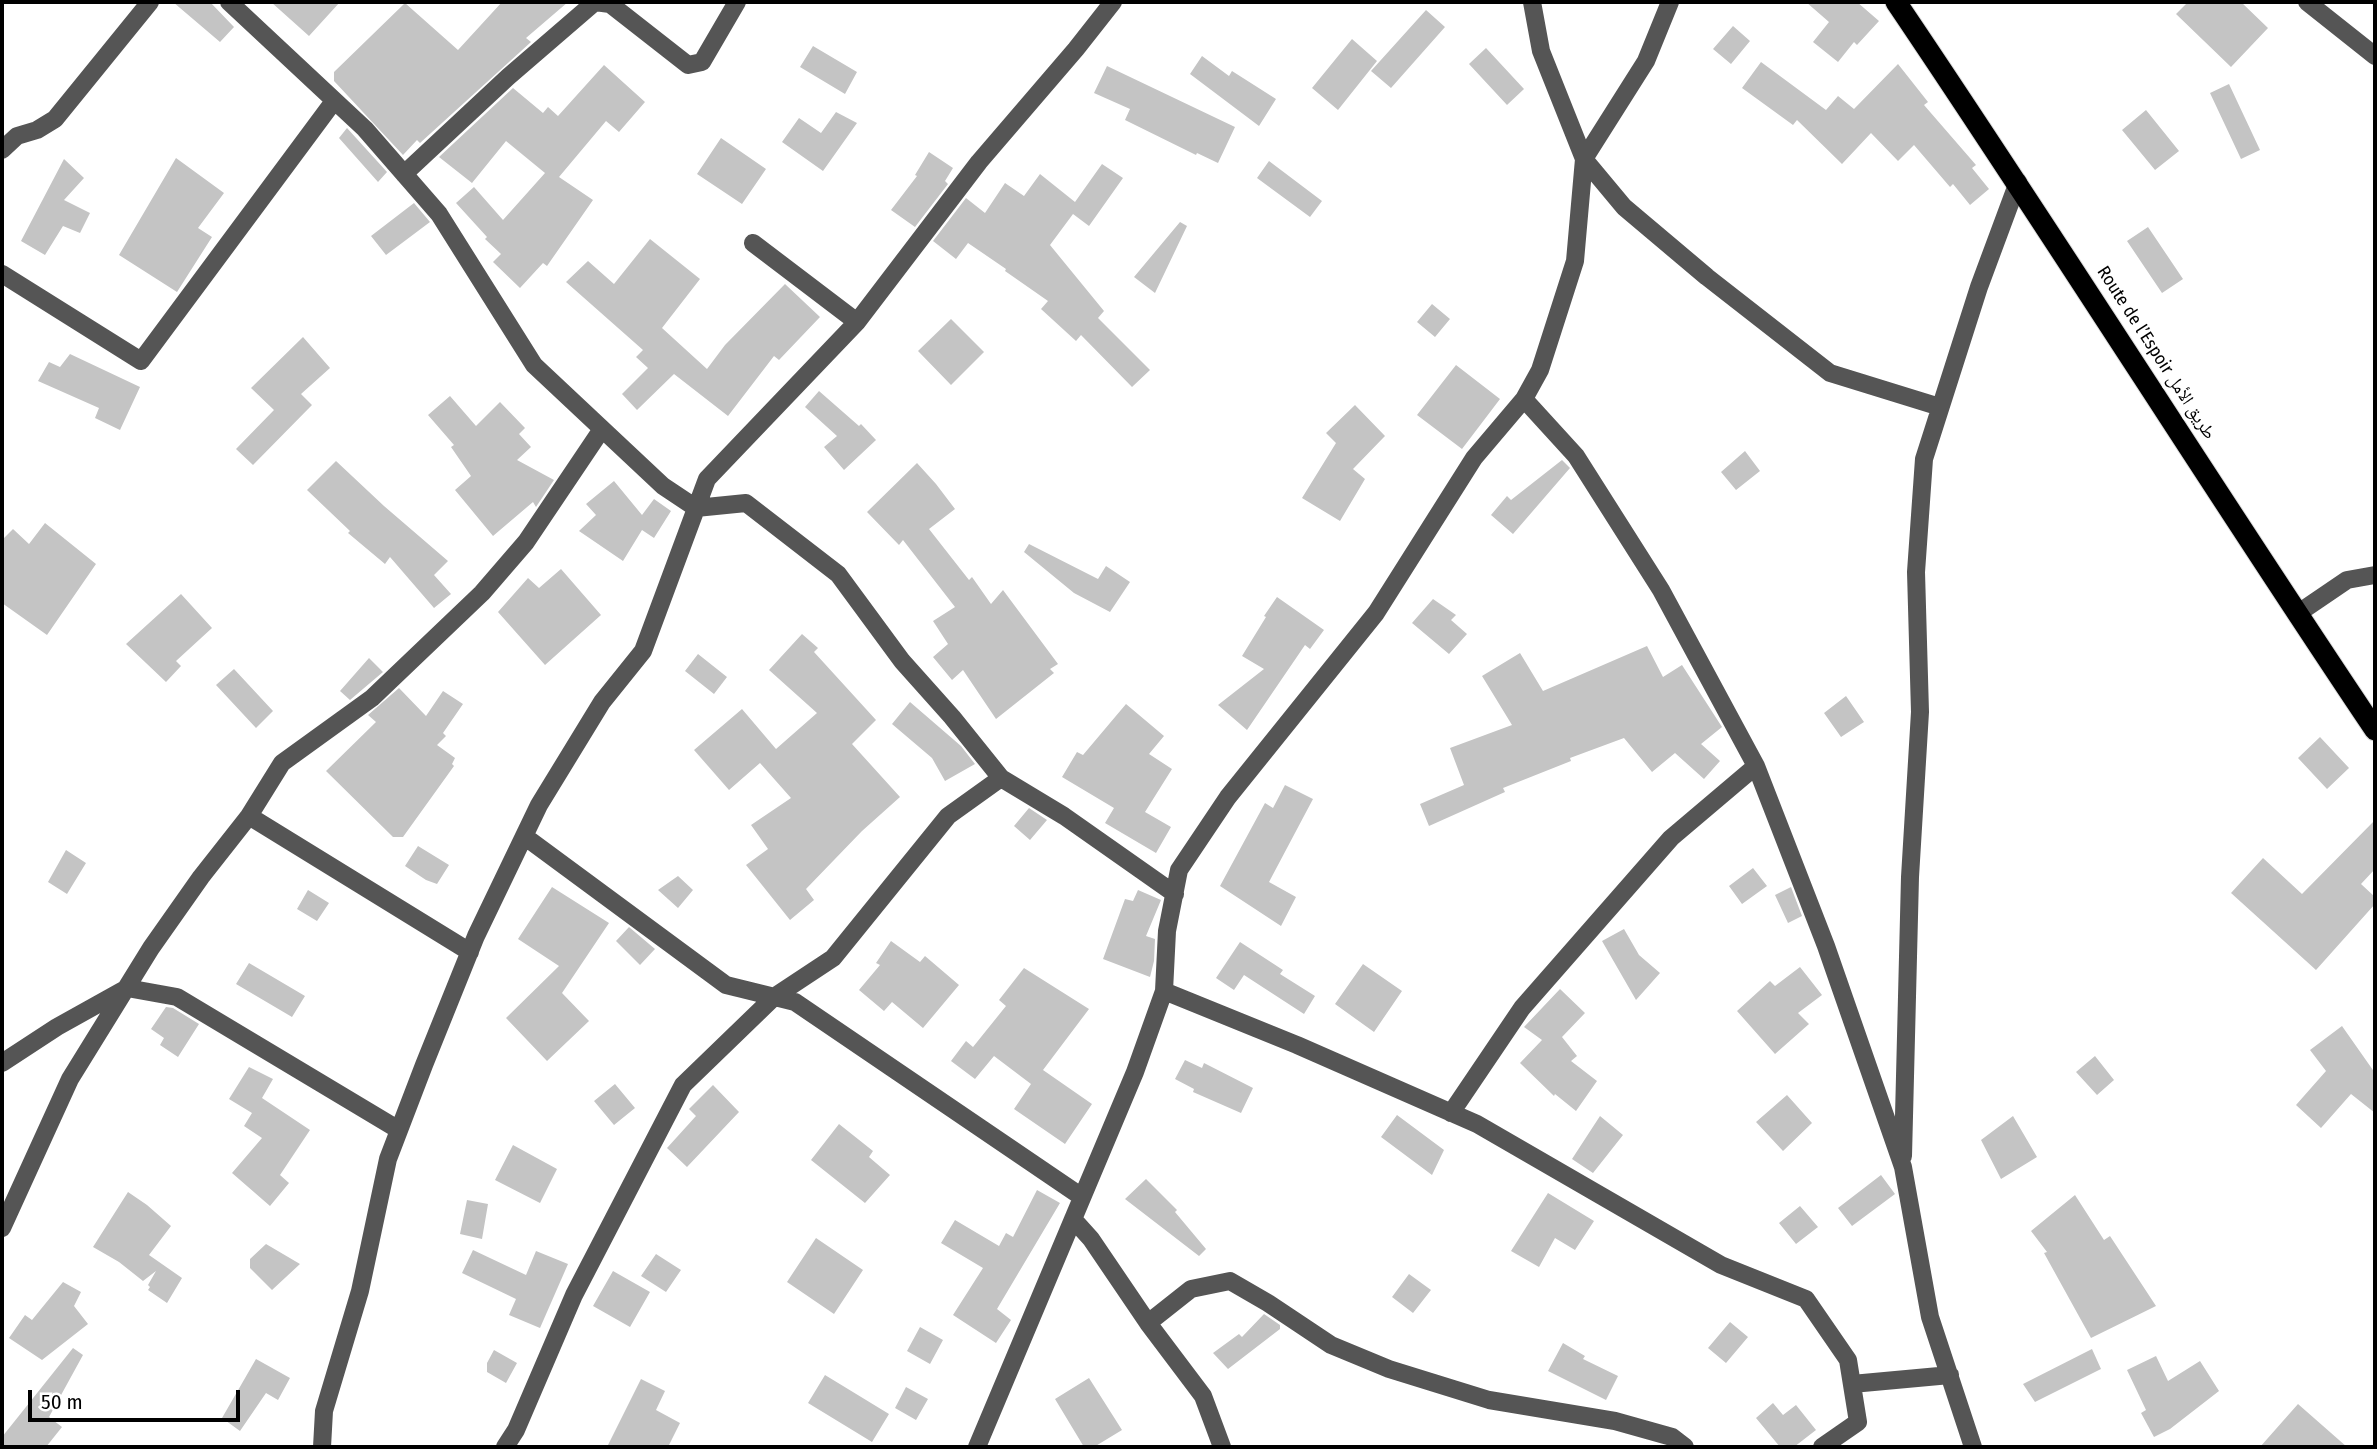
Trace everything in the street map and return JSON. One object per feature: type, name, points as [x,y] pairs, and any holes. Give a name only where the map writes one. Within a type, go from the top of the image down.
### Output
[{"type":"highway","name":"Route de l’Espoir طريق الأمل","points":[[1896,2],[2018,182],[2375,730]]},
{"type":"street","points":[[2,150],[17,136],[37,130],[54,119],[150,2]]},
{"type":"street","points":[[229,2],[365,129],[439,214],[534,365],[663,486],[696,508],[746,503],[838,574],[902,661],[1001,778],[1175,894]]},
{"type":"street","points":[[404,174],[508,77],[595,2],[610,4],[688,65],[702,62],[737,2]]},
{"type":"street","points":[[321,1447],[324,1411],[360,1291],[388,1159],[399,1130],[470,952],[539,805],[602,702],[643,651],[707,479],[857,322],[979,162],[1113,2]]},
{"type":"street","points":[[1532,2],[1541,51],[1584,159],[1624,207],[1707,277],[1830,373],[1940,407]]},
{"type":"street","points":[[977,1447],[1136,1072],[1164,991],[1167,931],[1179,870],[1228,797],[1376,613],[1474,458],[1524,399],[1540,370],[1575,261],[1584,159],[1646,61],[1670,2]]},
{"type":"street","points":[[2307,2],[2375,56]]},
{"type":"street","points":[[2,274],[141,361],[334,101]]},
{"type":"street","points":[[1903,1167],[1910,877],[1920,712],[1916,572],[1924,459],[1979,287],[2018,182]]},
{"type":"street","points":[[753,243],[857,322]]},
{"type":"street","points":[[1524,399],[1576,456],[1661,590],[1756,766],[1826,946],[1903,1167],[1930,1317],[1973,1447]]},
{"type":"street","points":[[2,1228],[71,1079],[127,988],[201,877],[249,816],[282,763],[372,698],[482,593],[526,542],[602,429]]},
{"type":"street","points":[[2297,614],[2347,580],[2375,575]]},
{"type":"street","points":[[1451,1113],[1522,1008],[1671,838],[1756,766]]},
{"type":"street","points":[[505,1447],[516,1430],[574,1294],[683,1085],[774,997],[833,958],[948,816],[1001,778]]},
{"type":"street","points":[[249,816],[470,952]]},
{"type":"street","points":[[524,836],[726,985],[795,1002],[1082,1197]]},
{"type":"street","points":[[2,1063],[57,1027],[127,988],[177,997],[399,1130]]},
{"type":"street","points":[[1164,991],[1297,1045],[1488,1130],[1721,1265],[1806,1299],[1848,1360],[1858,1422],[1822,1447]]},
{"type":"street","points":[[1073,1219],[1091,1239],[1148,1323],[1203,1396],[1222,1447]]},
{"type":"street","points":[[1148,1323],[1191,1289],[1230,1282],[1268,1303],[1331,1345],[1389,1368],[1489,1399],[1615,1421],[1672,1437],[1685,1447]]},
{"type":"street","points":[[1852,1384],[1950,1376]]},
{"type":"building","points":[[173,2],[210,2],[234,27],[220,42]]},
{"type":"building","points":[[271,2],[340,2],[309,36]]},
{"type":"building","points":[[502,2],[568,2],[526,38],[531,42],[420,143],[417,140],[403,155],[334,81],[334,72],[405,3],[458,50]]},
{"type":"building","points":[[1806,2],[1857,2],[1879,21],[1857,45],[1854,42],[1838,62],[1813,42],[1829,22]]},
{"type":"building","points":[[2188,2],[2241,2],[2268,28],[2231,67],[2176,14]]},
{"type":"building","points":[[1426,10],[1445,27],[1391,88],[1371,71]]},
{"type":"building","points":[[1733,26],[1750,41],[1731,64],[1713,49]]},
{"type":"building","points":[[1352,39],[1377,61],[1338,110],[1312,88]]},
{"type":"building","points":[[813,46],[857,72],[845,94],[800,67]]},
{"type":"building","points":[[1486,48],[1524,89],[1507,105],[1469,64]]},
{"type":"building","points":[[1202,56],[1229,76],[1232,71],[1276,99],[1259,126],[1190,74]]},
{"type":"building","points":[[1761,62],[1826,110],[1838,96],[1854,109],[1898,64],[1928,102],[1924,105],[1976,165],[1972,168],[1989,189],[1970,205],[1953,184],[1950,187],[1914,145],[1898,161],[1871,133],[1842,164],[1797,120],[1793,125],[1742,88]]},
{"type":"building","points":[[604,65],[645,102],[619,132],[606,121],[559,177],[593,200],[547,266],[543,263],[520,288],[493,262],[501,254],[456,203],[474,187],[503,220],[545,173],[506,141],[472,183],[439,157],[513,88],[543,113],[548,107],[558,116]]},
{"type":"building","points":[[1107,66],[1235,127],[1218,163],[1125,120],[1130,109],[1094,93]]},
{"type":"building","points":[[2229,84],[2260,150],[2241,159],[2210,93]]},
{"type":"building","points":[[2146,110],[2179,151],[2155,170],[2122,130]]},
{"type":"building","points":[[836,112],[857,123],[823,171],[782,142],[799,118],[821,133]]},
{"type":"building","points":[[347,128],[387,172],[378,182],[339,138]]},
{"type":"building","points":[[721,138],[766,169],[742,204],[697,174]]},
{"type":"building","points":[[929,152],[953,168],[945,181],[948,184],[915,227],[891,210],[917,176],[915,175]]},
{"type":"building","points":[[176,158],[224,193],[198,228],[212,237],[177,292],[119,255]]},
{"type":"building","points":[[64,159],[84,178],[64,200],[90,213],[80,233],[63,226],[45,255],[21,241]]},
{"type":"building","points":[[1269,161],[1322,201],[1310,217],[1257,178]]},
{"type":"building","points":[[1102,164],[1123,178],[1089,226],[1073,214],[1050,245],[1104,311],[1098,318],[1150,370],[1132,387],[1081,335],[1076,341],[1041,309],[1048,301],[1005,271],[1006,269],[968,243],[956,259],[933,241],[966,198],[985,213],[1005,183],[1024,196],[1040,174],[1075,202]]},
{"type":"building","points":[[414,203],[430,222],[386,255],[371,236]]},
{"type":"building","points":[[1180,222],[1187,226],[1155,293],[1134,277]]},
{"type":"building","points":[[2148,227],[2183,279],[2162,293],[2127,241]]},
{"type":"building","points":[[650,239],[700,279],[662,328],[707,369],[725,345],[785,284],[820,317],[779,360],[774,356],[728,416],[674,374],[637,410],[622,394],[648,368],[636,357],[643,350],[566,282],[588,261],[614,284]]},
{"type":"building","points":[[1432,304],[1450,319],[1435,337],[1417,322]]},
{"type":"building","points":[[951,319],[984,352],[951,385],[918,351]]},
{"type":"building","points":[[303,337],[330,368],[301,394],[312,405],[253,465],[236,449],[274,410],[251,388]]},
{"type":"building","points":[[70,354],[140,387],[120,430],[95,418],[99,408],[38,381],[49,362],[60,367]]},
{"type":"building","points":[[1456,365],[1500,399],[1462,449],[1417,415]]},
{"type":"building","points":[[819,391],[859,426],[861,424],[876,440],[844,470],[824,447],[837,436],[805,407]]},
{"type":"building","points":[[450,396],[476,426],[500,402],[525,428],[519,434],[531,447],[517,460],[554,480],[536,507],[533,502],[493,536],[455,490],[471,476],[451,447],[454,445],[428,415]]},
{"type":"building","points":[[1355,405],[1385,436],[1353,469],[1365,479],[1340,521],[1302,498],[1336,443],[1326,433]]},
{"type":"building","points":[[1745,451],[1760,471],[1736,490],[1721,472]]},
{"type":"building","points":[[1562,460],[1570,468],[1513,534],[1491,515],[1507,496],[1511,500]]},
{"type":"building","points":[[336,461],[448,561],[434,575],[451,594],[434,608],[390,557],[385,564],[348,533],[350,531],[307,490]]},
{"type":"building","points":[[917,463],[955,509],[929,529],[969,580],[972,577],[991,604],[1003,590],[1058,664],[1050,669],[1054,673],[996,719],[963,670],[952,680],[933,657],[948,644],[933,621],[955,607],[903,540],[899,545],[867,512]]},
{"type":"building","points":[[614,481],[642,515],[654,499],[671,511],[654,538],[642,530],[623,561],[579,531],[596,515],[586,504]]},
{"type":"building","points":[[45,523],[96,564],[47,635],[2,603],[2,540],[13,529],[29,544]]},
{"type":"building","points":[[1029,544],[1098,579],[1106,566],[1130,582],[1110,612],[1074,593],[1024,552]]},
{"type":"building","points":[[561,569],[601,615],[545,665],[498,612],[528,578],[539,588]]},
{"type":"building","points":[[181,594],[212,628],[176,661],[181,666],[166,682],[126,644]]},
{"type":"building","points":[[1277,597],[1324,630],[1310,649],[1305,645],[1247,730],[1218,705],[1264,669],[1242,656]]},
{"type":"building","points":[[1433,599],[1456,615],[1451,620],[1467,634],[1449,654],[1412,623]]},
{"type":"building","points":[[802,634],[818,648],[814,652],[876,720],[852,744],[900,797],[862,831],[806,889],[814,900],[790,920],[746,865],[768,849],[751,825],[791,798],[760,763],[729,790],[694,750],[742,709],[776,749],[817,713],[769,670]]},
{"type":"building","points":[[1647,646],[1663,677],[1682,665],[1722,727],[1701,744],[1720,761],[1704,779],[1675,753],[1652,772],[1624,738],[1570,758],[1571,761],[1503,788],[1505,792],[1429,826],[1420,804],[1464,785],[1450,748],[1512,725],[1482,676],[1520,653],[1543,691]]},
{"type":"building","points":[[698,654],[727,677],[714,694],[685,671]]},
{"type":"building","points":[[369,658],[383,672],[350,700],[340,691]]},
{"type":"building","points":[[234,669],[273,711],[256,728],[216,685]]},
{"type":"building","points":[[399,688],[426,716],[443,691],[463,704],[443,733],[446,736],[437,745],[455,758],[452,764],[454,766],[403,837],[393,837],[326,771],[376,722],[368,715]]},
{"type":"building","points":[[1846,696],[1864,722],[1841,737],[1824,713]]},
{"type":"building","points":[[910,702],[961,746],[975,764],[945,781],[932,758],[892,724]]},
{"type":"building","points":[[1126,704],[1164,736],[1149,754],[1172,769],[1145,812],[1171,827],[1156,853],[1105,823],[1114,808],[1062,777],[1077,752],[1083,755]]},
{"type":"building","points":[[2320,737],[2349,768],[2327,789],[2298,758]]},
{"type":"building","points":[[1285,785],[1313,799],[1269,882],[1296,897],[1281,926],[1220,886],[1265,803],[1273,808]]},
{"type":"building","points":[[1029,808],[1047,820],[1030,840],[1014,826]]},
{"type":"building","points":[[2375,820],[2375,869],[2361,884],[2375,897],[2375,904],[2316,970],[2231,893],[2263,858],[2302,894]]},
{"type":"building","points":[[418,846],[449,865],[437,884],[405,866]]},
{"type":"building","points":[[66,850],[86,863],[67,894],[48,882]]},
{"type":"building","points":[[1753,868],[1767,886],[1742,904],[1729,886]]},
{"type":"building","points":[[678,876],[693,890],[678,908],[658,890]]},
{"type":"building","points":[[552,887],[609,923],[562,993],[589,1021],[547,1061],[506,1018],[559,966],[518,939]]},
{"type":"building","points":[[1791,887],[1802,916],[1788,923],[1775,895]]},
{"type":"building","points":[[308,890],[329,903],[317,921],[297,909]]},
{"type":"building","points":[[1138,890],[1161,900],[1146,936],[1155,939],[1150,977],[1103,959],[1125,899],[1133,901]]},
{"type":"building","points":[[629,927],[655,949],[640,965],[616,941]]},
{"type":"building","points":[[1624,929],[1639,955],[1660,973],[1636,1000],[1602,941]]},
{"type":"building","points":[[891,941],[920,962],[925,956],[959,985],[923,1028],[892,1002],[884,1011],[859,990],[880,965],[876,963]]},
{"type":"building","points":[[1240,942],[1283,970],[1280,974],[1315,996],[1304,1014],[1244,975],[1234,990],[1216,978]]},
{"type":"building","points":[[249,963],[305,996],[292,1017],[236,984]]},
{"type":"building","points":[[1363,964],[1402,991],[1374,1032],[1335,1004]]},
{"type":"building","points":[[1800,967],[1822,995],[1798,1013],[1809,1024],[1775,1054],[1737,1011],[1770,981],[1775,986]]},
{"type":"building","points":[[1024,968],[1089,1009],[1043,1070],[1092,1104],[1065,1144],[1014,1109],[1031,1084],[994,1056],[975,1079],[951,1061],[966,1041],[973,1047],[1006,1006],[999,1000]]},
{"type":"building","points":[[1560,989],[1585,1013],[1562,1037],[1577,1056],[1571,1061],[1597,1081],[1576,1111],[1555,1094],[1554,1096],[1520,1063],[1542,1040],[1524,1027]]},
{"type":"building","points":[[166,1007],[173,1008],[199,1024],[178,1057],[160,1045],[164,1038],[151,1029]]},
{"type":"building","points":[[2342,1026],[2375,1073],[2375,1113],[2351,1094],[2321,1128],[2296,1105],[2326,1071],[2310,1050]]},
{"type":"building","points":[[2095,1056],[2114,1080],[2097,1095],[2076,1072]]},
{"type":"building","points":[[1185,1060],[1202,1068],[1204,1063],[1253,1088],[1241,1113],[1193,1092],[1194,1089],[1175,1079]]},
{"type":"building","points":[[249,1067],[273,1079],[262,1098],[310,1130],[280,1175],[289,1183],[270,1206],[232,1173],[262,1138],[244,1126],[252,1113],[229,1099]]},
{"type":"building","points":[[615,1084],[635,1108],[614,1125],[594,1101]]},
{"type":"building","points":[[713,1085],[739,1112],[687,1167],[667,1148],[696,1116],[689,1109]]},
{"type":"building","points":[[1787,1095],[1812,1123],[1783,1151],[1756,1122]]},
{"type":"building","points":[[1397,1115],[1444,1150],[1432,1175],[1381,1137]]},
{"type":"building","points":[[1600,1116],[1623,1135],[1593,1173],[1572,1159]]},
{"type":"building","points":[[2013,1116],[2037,1157],[2001,1179],[1981,1140]]},
{"type":"building","points":[[839,1124],[873,1151],[869,1157],[890,1175],[865,1203],[811,1160]]},
{"type":"building","points":[[513,1145],[557,1169],[540,1203],[495,1180]]},
{"type":"building","points":[[1881,1175],[1895,1194],[1852,1226],[1838,1208]]},
{"type":"building","points":[[1146,1179],[1177,1210],[1175,1212],[1206,1249],[1199,1256],[1125,1199]]},
{"type":"building","points":[[1037,1190],[1060,1203],[997,1309],[1011,1320],[996,1343],[953,1315],[983,1268],[941,1243],[955,1220],[999,1246],[1006,1233],[1013,1237]]},
{"type":"building","points":[[128,1192],[171,1226],[149,1255],[182,1278],[167,1303],[148,1290],[156,1271],[143,1281],[119,1262],[93,1247]]},
{"type":"building","points":[[1548,1193],[1594,1221],[1575,1250],[1555,1238],[1539,1267],[1511,1251]]},
{"type":"building","points":[[2075,1195],[2104,1240],[2110,1236],[2156,1306],[2091,1338],[2044,1253],[2047,1252],[2031,1231]]},
{"type":"building","points":[[467,1200],[488,1204],[482,1239],[460,1234]]},
{"type":"building","points":[[1800,1206],[1818,1227],[1796,1244],[1779,1223]]},
{"type":"building","points":[[816,1238],[863,1270],[834,1314],[787,1282]]},
{"type":"building","points":[[266,1244],[300,1264],[272,1290],[250,1268],[250,1259]]},
{"type":"building","points":[[473,1250],[526,1275],[536,1251],[568,1264],[540,1328],[509,1315],[516,1299],[462,1273]]},
{"type":"building","points":[[656,1254],[681,1270],[666,1292],[641,1276]]},
{"type":"building","points":[[613,1271],[650,1292],[630,1327],[593,1306]]},
{"type":"building","points":[[1409,1274],[1431,1290],[1413,1313],[1392,1297]]},
{"type":"building","points":[[63,1282],[81,1292],[74,1306],[88,1324],[42,1360],[9,1338],[25,1315],[32,1320]]},
{"type":"building","points":[[1264,1314],[1280,1325],[1280,1329],[1228,1369],[1213,1353],[1239,1334],[1242,1337]]},
{"type":"building","points":[[1730,1322],[1748,1337],[1726,1363],[1708,1348]]},
{"type":"building","points":[[920,1327],[943,1340],[930,1364],[907,1351]]},
{"type":"building","points":[[1563,1343],[1585,1356],[1583,1359],[1618,1376],[1606,1400],[1548,1371]]},
{"type":"building","points":[[73,1348],[83,1355],[49,1417],[62,1427],[46,1447],[2,1447],[2,1437]]},
{"type":"building","points":[[2092,1349],[2101,1369],[2035,1402],[2023,1384]]},
{"type":"building","points":[[494,1350],[517,1363],[506,1383],[487,1372],[487,1363]]},
{"type":"building","points":[[2156,1356],[2168,1381],[2200,1361],[2219,1391],[2170,1429],[2154,1437],[2141,1413],[2146,1410],[2127,1370]]},
{"type":"building","points":[[256,1359],[290,1378],[278,1400],[266,1393],[240,1431],[222,1418]]},
{"type":"building","points":[[825,1375],[889,1414],[872,1442],[808,1403]]},
{"type":"building","points":[[1089,1378],[1122,1430],[1094,1447],[1084,1447],[1055,1399]]},
{"type":"building","points":[[641,1379],[665,1391],[656,1410],[680,1423],[668,1447],[607,1447]]},
{"type":"building","points":[[906,1387],[928,1399],[916,1420],[895,1408]]},
{"type":"building","points":[[1773,1403],[1783,1415],[1796,1405],[1816,1430],[1794,1447],[1780,1447],[1756,1418]]},
{"type":"building","points":[[2298,1404],[2347,1447],[2260,1447]]}]
